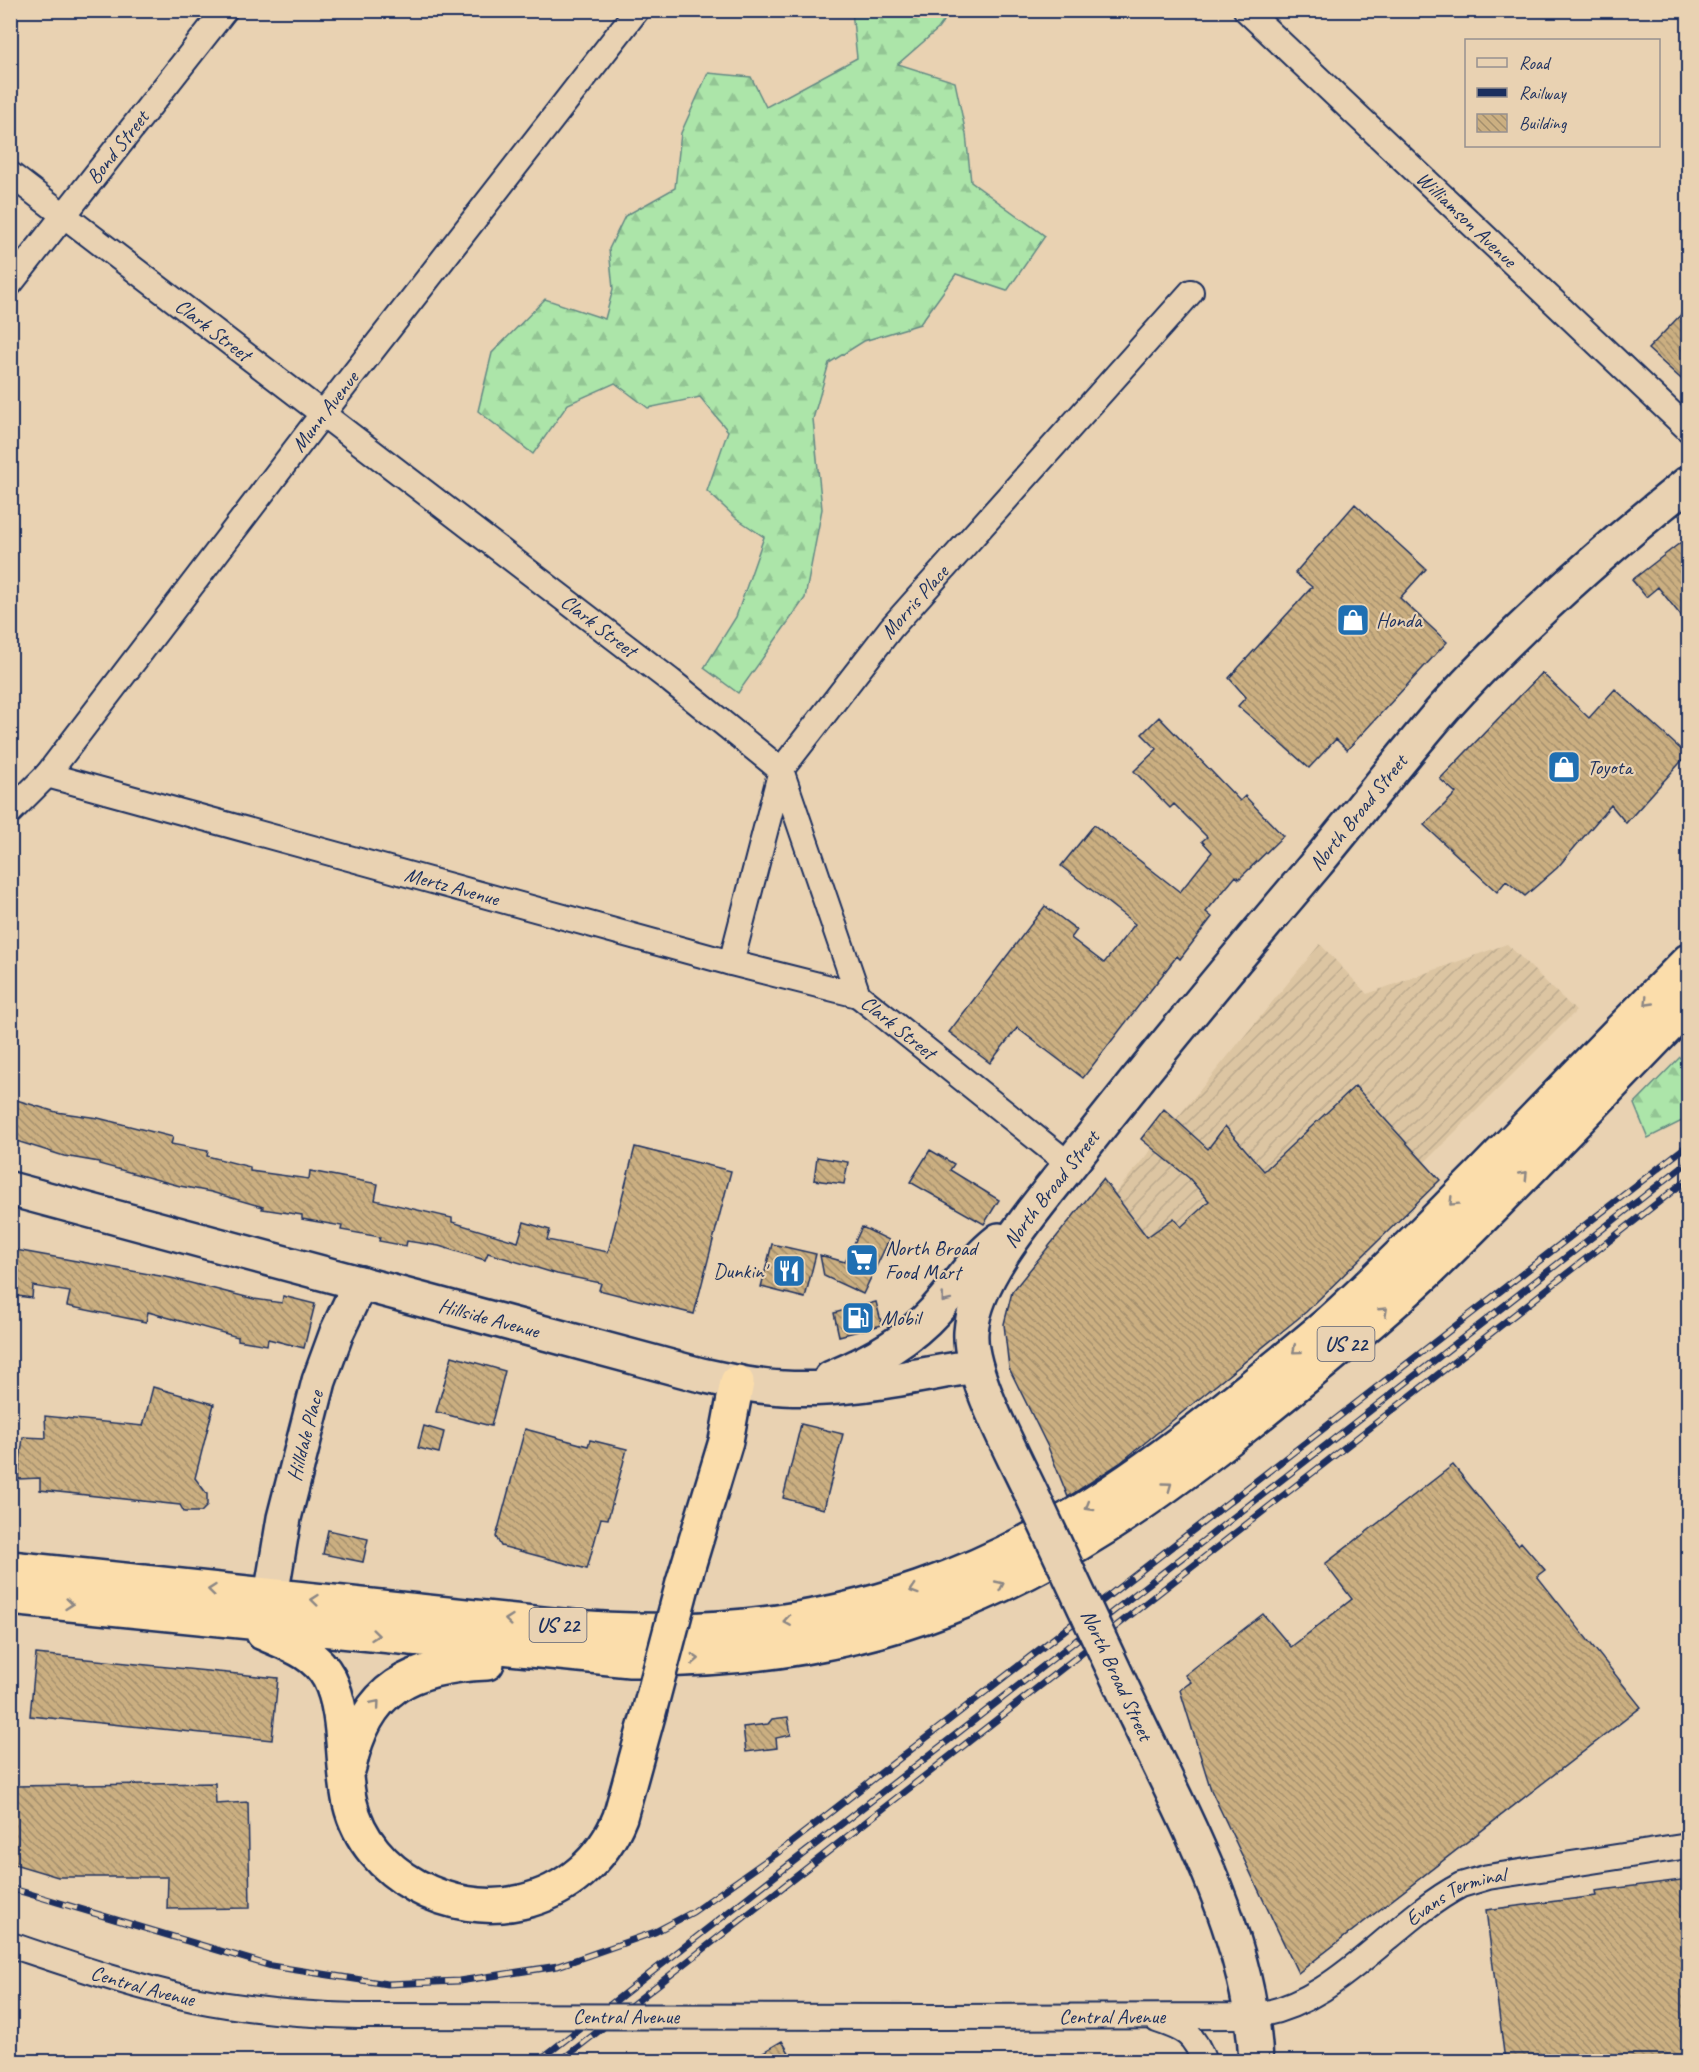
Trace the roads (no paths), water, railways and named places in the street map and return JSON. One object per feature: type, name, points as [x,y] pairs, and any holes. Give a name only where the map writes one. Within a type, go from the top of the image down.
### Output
[{"type":"highway","name":"US 22","points":[[10,1568],[602,1629],[699,1630],[765,1625],[844,1610],[919,1589],[993,1559],[1053,1529],[1137,1475],[1260,1380],[1332,1320],[1442,1213],[1689,960]]},
{"type":"highway","name":"US 22","points":[[10,1598],[595,1658],[664,1661],[713,1658],[829,1643],[946,1609],[1082,1544],[1180,1478],[1366,1328],[1483,1217],[1689,1006]]},
{"type":"highway","points":[[234,1621],[303,1651],[321,1666],[328,1677],[336,1699],[350,1803],[360,1829],[378,1855],[400,1876],[423,1891],[459,1903],[483,1907],[510,1904],[553,1891],[578,1875],[599,1853],[614,1832],[626,1802],[684,1583],[726,1441],[737,1382]]},
{"type":"highway","points":[[347,1777],[358,1735],[370,1713],[385,1694],[417,1673],[462,1664],[595,1658]]},
{"type":"main road","name":"North Broad Street","points":[[1256,2061],[1251,2016],[1235,1948],[1213,1883],[975,1366],[971,1331],[980,1297],[1000,1259],[1070,1165],[1205,996],[1450,701],[1485,663],[1556,596],[1689,483]]},
{"type":"main road","name":"Hillside Avenue","points":[[10,1189],[697,1374],[737,1382],[805,1389],[856,1385],[975,1366]]},
{"type":"main road","points":[[805,1389],[878,1355],[924,1322],[978,1256],[1032,1215]]},
{"type":"main road","name":"Hilldale Place","points":[[271,1596],[280,1536],[319,1381],[334,1340],[360,1283]]},
{"type":"street","name":"Bond Street","points":[[10,284],[225,10]]},
{"type":"street","name":"Munn Avenue","points":[[10,812],[47,775],[323,414],[637,10]]},
{"type":"street","name":"Williamson Avenue","points":[[1246,10],[1689,429]]},
{"type":"street","name":"Clark Street","points":[[10,174],[671,681],[781,770],[858,995],[1070,1165]]},
{"type":"street","name":"Morris Place","points":[[731,963],[781,770],[891,628],[1191,291]]},
{"type":"street","name":"Mertz Avenue","points":[[47,775],[731,963],[858,995]]},
{"type":"street","name":"Evans Terminal","points":[[1251,2016],[1279,2012],[1304,2001],[1461,1885],[1488,1877],[1689,1846]]},
{"type":"street","name":"Central Avenue","points":[[11,1945],[116,1979],[183,1996],[288,2013],[382,2016],[1251,2016]]},
{"type":"street","points":[[1146,2017],[1178,2027],[1197,2042],[1204,2061]]},
{"type":"railway","points":[[10,1888],[271,1966],[387,1984],[459,1981],[558,1966],[655,1932],[693,1912],[787,1846],[1688,1145]]},
{"type":"railway","points":[[537,2062],[1688,1162]]},
{"type":"railway","points":[[559,2062],[1688,1179]]},
{"type":"place","name":"Honda","points":[[1353,620]]},
{"type":"place","name":"Toyota","points":[[1564,767]]},
{"type":"place","name":"North Broad Food Mart","points":[[862,1260]]},
{"type":"place","name":"Dunkin'","points":[[789,1271]]},
{"type":"place","name":"Mobil","points":[[858,1318]]}]
